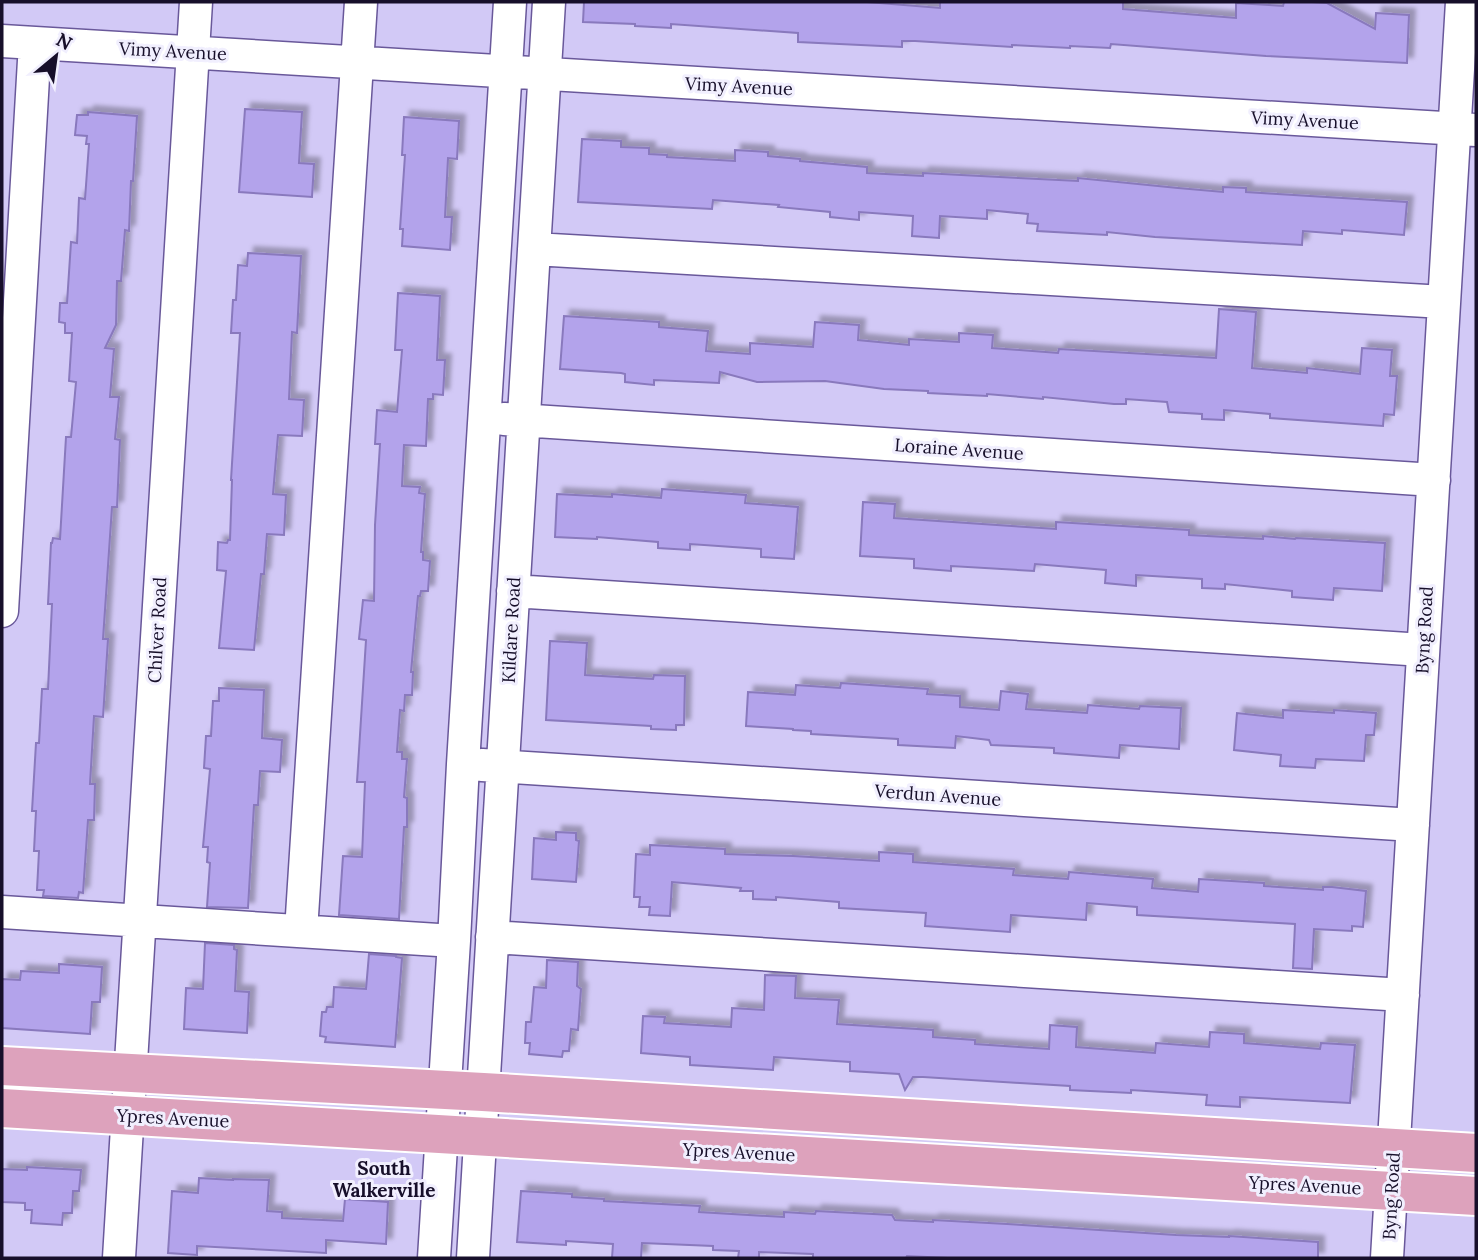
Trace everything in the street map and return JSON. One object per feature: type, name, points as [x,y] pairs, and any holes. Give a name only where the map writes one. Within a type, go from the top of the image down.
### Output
[{"type":"main road","points":[[2,1066],[483,1092],[1476,1153]]},
{"type":"main road","name":"Ypres Avenue","points":[[2,1108],[1476,1196]]},
{"type":"street","name":"Chilver Road","points":[[119,1258],[196,2]]},
{"type":"street","points":[[301,931],[361,2]]},
{"type":"street","points":[[434,1258],[510,2]]},
{"type":"street","name":"Kildare Road","points":[[473,1258],[549,2]]},
{"type":"street","name":"Byng Road","points":[[1387,1258],[1444,302],[1465,130],[1462,2]]},
{"type":"street","name":"Vimy Avenue","points":[[2,41],[1465,130]]},
{"type":"street","points":[[2,611],[35,43]]},
{"type":"street","points":[[534,249],[1444,302]]},
{"type":"street","name":"Loraine Avenue","points":[[485,418],[1434,480]]},
{"type":"street","points":[[513,591],[1423,650]]},
{"type":"street","name":"Verdun Avenue","points":[[463,764],[1413,825]]},
{"type":"street","points":[[2,912],[454,941]]},
{"type":"street","points":[[492,937],[1403,995]]},
{"type":"building","points":[[584,2],[867,2],[940,8],[940,2],[1123,2],[1123,9],[1236,18],[1236,3],[1283,6],[1284,2],[1327,3],[1375,29],[1376,13],[1409,15],[1407,63],[1111,44],[1110,48],[1070,48],[902,41],[902,47],[798,42],[798,33],[671,24],[671,28],[583,22]]},
{"type":"building","points":[[245,109],[302,112],[299,163],[314,164],[312,197],[239,192]]},
{"type":"building","points":[[88,112],[137,116],[129,231],[125,230],[121,281],[117,281],[116,325],[105,348],[114,349],[110,397],[119,397],[115,439],[120,440],[117,507],[112,507],[103,639],[108,639],[103,717],[94,716],[90,784],[95,784],[94,820],[88,820],[83,893],[79,892],[78,898],[43,896],[44,890],[37,890],[39,851],[34,851],[36,811],[32,811],[42,689],[48,689],[52,604],[48,604],[51,543],[53,538],[60,539],[66,437],[71,437],[76,382],[69,381],[72,333],[65,333],[65,323],[59,322],[60,303],[67,303],[71,242],[77,243],[79,198],[85,199],[89,144],[86,144],[87,136],[75,135],[77,115],[88,115]]},
{"type":"building","points":[[404,117],[459,121],[457,159],[448,158],[445,217],[452,217],[450,250],[402,246],[403,229],[400,229],[405,155],[402,155]]},
{"type":"building","points":[[582,139],[621,141],[621,147],[649,148],[649,154],[667,157],[735,161],[735,150],[768,152],[768,156],[800,161],[867,167],[867,173],[923,176],[923,173],[1078,181],[1078,178],[1223,192],[1223,187],[1246,188],[1246,192],[1407,202],[1404,235],[1342,230],[1342,234],[1303,231],[1302,245],[1107,232],[1107,235],[1037,231],[1038,224],[1027,223],[1028,214],[987,210],[987,219],[940,216],[939,238],[912,236],[913,216],[859,212],[859,220],[830,217],[830,212],[778,207],[779,205],[713,200],[712,209],[578,202]]},
{"type":"building","points":[[248,253],[301,256],[297,333],[292,332],[289,399],[304,400],[302,436],[278,435],[273,494],[286,495],[284,535],[267,534],[254,650],[219,648],[226,571],[217,570],[218,542],[227,543],[230,540],[240,333],[231,333],[233,300],[236,300],[238,265],[247,266]]},
{"type":"building","points":[[398,293],[440,296],[437,360],[445,360],[443,395],[433,394],[433,399],[428,399],[426,446],[404,445],[402,486],[420,487],[419,493],[425,494],[421,552],[423,560],[430,561],[428,591],[421,591],[418,596],[411,672],[412,695],[405,695],[404,711],[400,710],[397,752],[402,752],[402,759],[407,759],[404,797],[407,798],[407,827],[404,827],[399,919],[339,915],[343,856],[362,857],[365,782],[357,782],[366,640],[359,639],[363,600],[374,601],[380,444],[375,444],[377,410],[397,412],[402,350],[395,350]]},
{"type":"building","points":[[1219,309],[1256,312],[1252,368],[1307,373],[1307,368],[1360,374],[1362,348],[1392,350],[1390,376],[1397,376],[1394,415],[1384,414],[1383,426],[1270,418],[1270,414],[1224,410],[1224,420],[1202,419],[1202,414],[1169,412],[1167,402],[1126,399],[1126,404],[1114,404],[1043,397],[928,393],[825,381],[757,382],[720,372],[719,383],[654,380],[654,385],[625,382],[625,374],[621,373],[560,369],[564,316],[659,322],[659,327],[708,331],[706,351],[750,354],[750,343],[813,347],[815,322],[859,325],[858,340],[909,345],[909,339],[959,342],[959,333],[993,335],[992,348],[1216,358]]},
{"type":"building","points":[[662,489],[746,495],[745,503],[798,507],[794,559],[761,557],[761,549],[690,544],[690,550],[658,548],[658,542],[555,537],[557,494],[612,497],[612,494],[661,498]]},
{"type":"building","points":[[863,502],[895,504],[894,518],[1056,529],[1056,522],[1189,530],[1189,535],[1385,543],[1382,591],[1334,588],[1333,600],[1292,597],[1292,591],[1225,584],[1225,589],[1202,588],[1202,579],[1136,575],[1136,586],[1105,583],[1106,570],[1035,564],[1034,571],[951,566],[951,571],[914,568],[914,559],[860,556]]},
{"type":"building","points":[[550,641],[587,643],[585,675],[653,679],[654,675],[685,676],[684,725],[676,725],[676,730],[546,720]]},
{"type":"building","points":[[841,683],[928,689],[927,694],[960,696],[960,707],[999,710],[1001,691],[1028,694],[1026,709],[1087,713],[1088,705],[1139,709],[1140,706],[1181,708],[1179,749],[1120,745],[1119,758],[1054,753],[1054,748],[991,745],[989,740],[956,736],[955,748],[898,745],[898,739],[811,734],[811,731],[746,726],[748,692],[795,695],[796,685],[840,688]]},
{"type":"building","points":[[219,688],[264,690],[262,738],[282,740],[280,772],[260,771],[258,805],[254,805],[248,908],[207,907],[210,863],[207,862],[208,847],[203,847],[210,769],[204,768],[206,736],[211,736],[213,701],[219,701]]},
{"type":"building","points":[[1283,710],[1376,713],[1374,735],[1366,735],[1364,761],[1316,759],[1315,768],[1280,766],[1281,755],[1234,750],[1237,713],[1283,718]]},
{"type":"building","points":[[556,832],[576,833],[576,840],[579,841],[576,882],[532,879],[534,838],[556,840]]},
{"type":"building","points":[[650,845],[725,849],[725,854],[879,861],[879,852],[913,854],[913,862],[1014,869],[1013,875],[1068,879],[1069,872],[1153,879],[1152,888],[1198,892],[1199,879],[1323,890],[1323,887],[1332,887],[1366,891],[1363,927],[1352,926],[1352,931],[1314,929],[1312,969],[1293,968],[1295,924],[1137,915],[1137,907],[1087,903],[1086,920],[1011,915],[1010,932],[925,926],[926,913],[839,908],[839,902],[776,897],[776,900],[753,899],[753,891],[740,891],[741,888],[672,882],[670,916],[649,915],[650,907],[639,907],[640,897],[634,897],[636,854],[650,855]]},
{"type":"building","points":[[205,943],[234,945],[237,950],[235,991],[249,992],[247,1033],[184,1029],[186,988],[203,989]]},
{"type":"building","points":[[369,954],[402,958],[395,1047],[325,1042],[326,1037],[320,1036],[322,1012],[326,1012],[327,1007],[333,1007],[334,987],[366,989]]},
{"type":"building","points":[[547,960],[578,962],[577,986],[581,989],[578,1030],[571,1029],[569,1051],[563,1051],[562,1057],[529,1054],[530,1043],[525,1043],[526,1022],[531,1022],[534,987],[546,988]]},
{"type":"building","points":[[59,964],[102,967],[100,1002],[92,1002],[90,1034],[2,1028],[2,979],[20,980],[21,971],[59,973]]},
{"type":"building","points":[[765,975],[796,976],[795,998],[839,1000],[837,1024],[933,1030],[933,1037],[975,1040],[975,1044],[1049,1049],[1050,1025],[1077,1027],[1076,1047],[1155,1053],[1156,1043],[1209,1047],[1210,1032],[1244,1034],[1244,1043],[1320,1049],[1321,1043],[1355,1045],[1350,1103],[1240,1097],[1240,1107],[1206,1105],[1207,1095],[1131,1090],[1131,1093],[1070,1090],[1070,1086],[923,1077],[913,1077],[905,1090],[899,1074],[850,1071],[850,1062],[774,1057],[773,1070],[690,1065],[690,1057],[641,1053],[643,1016],[665,1017],[664,1023],[731,1027],[732,1008],[764,1010]]},
{"type":"building","points":[[27,1167],[81,1170],[79,1191],[73,1191],[72,1213],[63,1213],[62,1225],[31,1223],[32,1210],[25,1210],[25,1203],[2,1202],[2,1169],[27,1170]]},
{"type":"building","points":[[199,1178],[269,1180],[267,1211],[282,1212],[282,1218],[343,1221],[345,1199],[388,1202],[386,1244],[326,1240],[326,1253],[197,1246],[197,1255],[168,1253],[172,1191],[198,1193]]},
{"type":"building","points":[[521,1191],[572,1194],[572,1197],[604,1201],[700,1206],[699,1212],[784,1217],[784,1212],[815,1214],[816,1211],[892,1215],[895,1220],[1318,1242],[1318,1258],[813,1258],[813,1254],[759,1252],[759,1258],[738,1258],[739,1251],[713,1250],[713,1246],[642,1243],[641,1258],[612,1258],[613,1244],[517,1242]]},
{"type":"district","name":"South Walkerville","points":[[384,1179]]}]
